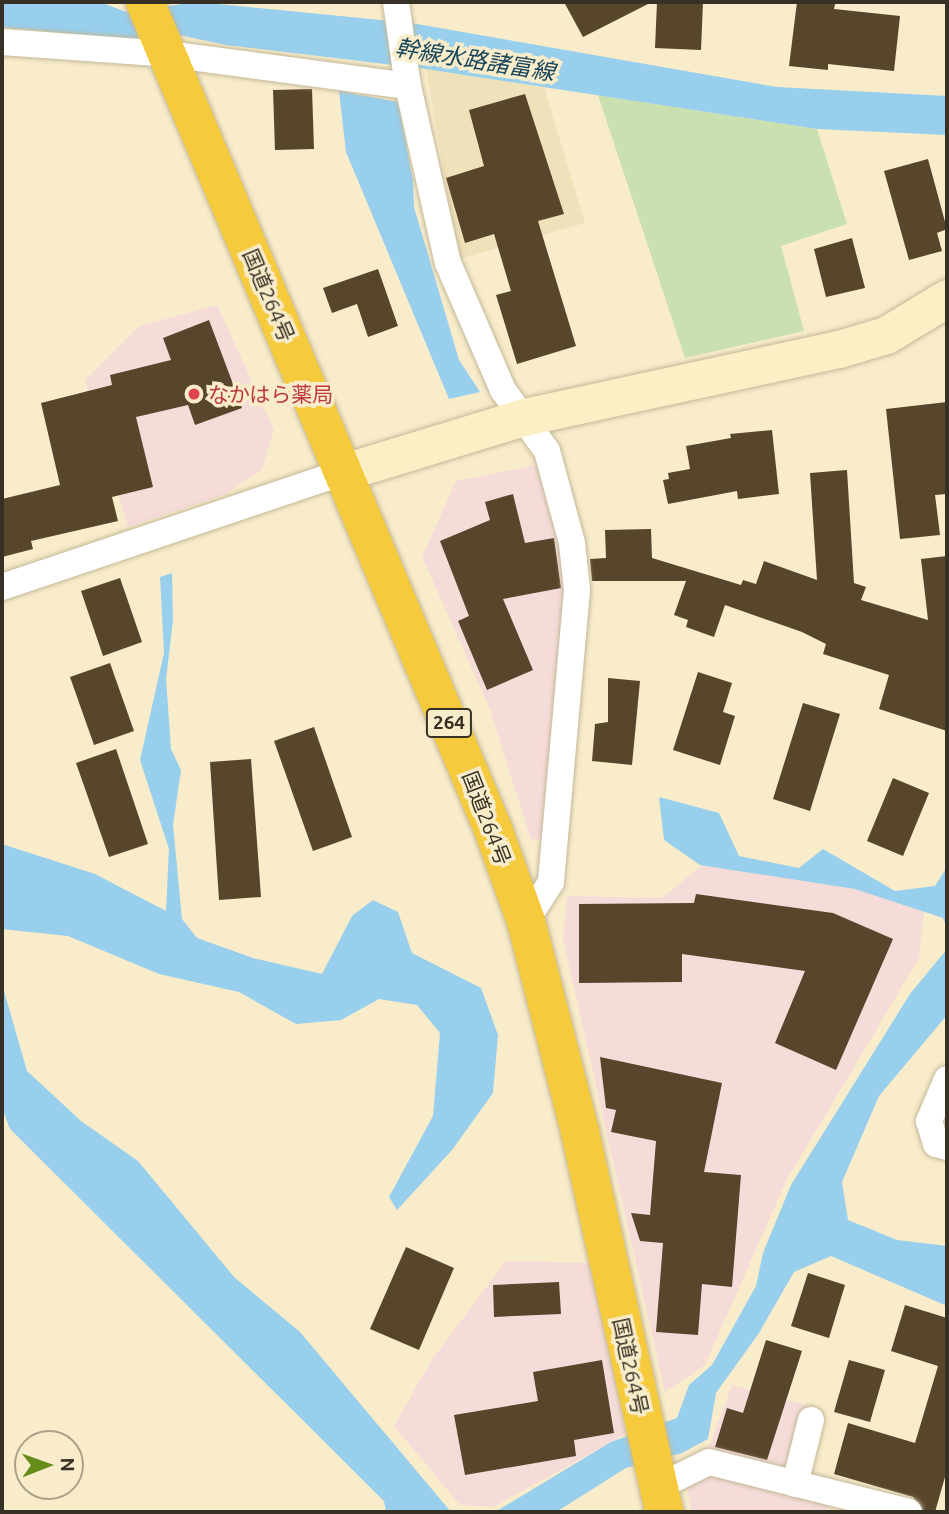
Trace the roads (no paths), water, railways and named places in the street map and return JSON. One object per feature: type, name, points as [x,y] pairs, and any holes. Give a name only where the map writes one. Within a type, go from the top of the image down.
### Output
[{"type":"highway","name":"国道264号","points":[[145,2],[494,829],[526,921],[577,1118],[659,1489]]},
{"type":"street","points":[[396,6],[408,86],[448,263],[503,390],[547,451],[572,543],[577,590],[551,882],[526,921]]},
{"type":"street","points":[[2,42],[168,54],[408,86]]},
{"type":"street","points":[[2,587],[344,472],[524,417],[839,349],[886,335],[947,298]]},
{"type":"street","points":[[947,1079],[929,1121],[936,1144],[947,1147]]},
{"type":"street","points":[[795,1484],[811,1420]]},
{"type":"street","points":[[659,1489],[709,1462],[909,1512]]},
{"type":"water","name":"幹線水路諸富線","points":[[2,2],[100,2],[126,12],[197,2],[411,23],[777,87],[947,96],[947,135],[817,129],[426,69],[226,45],[179,35],[126,39],[2,27]]},
{"type":"water","points":[[339,91],[398,102],[413,180],[414,207],[459,360],[480,392],[449,399],[346,152]]},
{"type":"water","points":[[172,573],[173,620],[166,679],[171,749],[181,770],[173,825],[182,919],[197,938],[253,958],[322,974],[352,916],[373,900],[398,912],[412,953],[481,988],[498,1035],[493,1093],[452,1150],[397,1210],[389,1197],[433,1116],[440,1033],[417,1005],[379,999],[341,1020],[296,1024],[239,992],[159,974],[68,936],[2,929],[2,844],[95,874],[166,911],[169,849],[140,760],[164,653],[160,577]]},
{"type":"water","points":[[659,797],[719,813],[739,856],[799,868],[823,849],[895,891],[935,886],[947,867],[947,928],[943,918],[855,889],[700,865],[664,840]]},
{"type":"water","points":[[947,949],[947,1015],[879,1096],[842,1182],[848,1220],[897,1240],[947,1246],[947,1306],[831,1256],[794,1272],[759,1333],[716,1393],[708,1439],[682,1453],[626,1468],[556,1512],[495,1512],[611,1442],[677,1418],[689,1385],[712,1365],[756,1286],[763,1253],[791,1185],[910,994]]},
{"type":"water","points":[[2,984],[27,1071],[81,1121],[138,1161],[234,1277],[300,1332],[451,1512],[386,1512],[384,1501],[10,1129],[2,1108]]},
{"type":"place","name":"なかはら薬局","points":[[194,394]]}]
